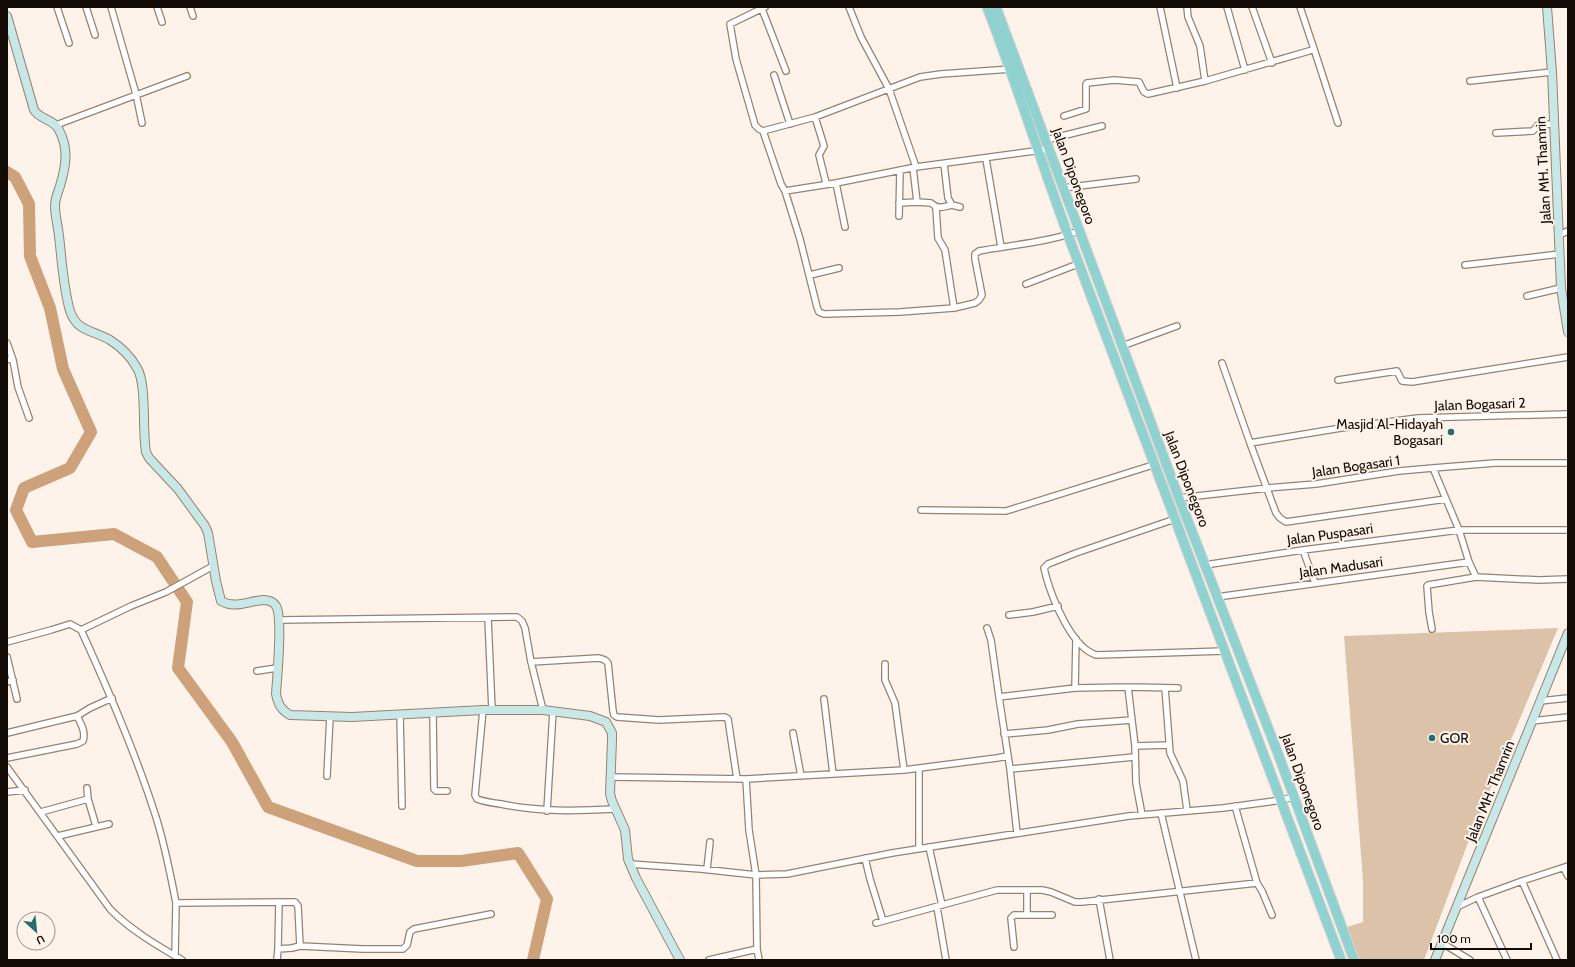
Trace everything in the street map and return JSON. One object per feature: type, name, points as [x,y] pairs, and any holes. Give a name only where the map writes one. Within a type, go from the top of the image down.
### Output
[{"type":"main road","name":"Jalan Diponegoro","points":[[987,7],[1011,69],[1037,151],[1078,264],[1153,465],[1282,800],[1341,960]]},
{"type":"main road","name":"Jalan Diponegoro","points":[[996,7],[1179,498],[1354,960]]},
{"type":"street","points":[[57,7],[69,43]]},
{"type":"street","points":[[86,7],[95,35]]},
{"type":"street","points":[[111,7],[136,94],[142,123]]},
{"type":"street","points":[[157,7],[162,22]]},
{"type":"street","points":[[190,7],[193,16]]},
{"type":"street","points":[[849,7],[861,38],[889,89],[914,167],[917,202]]},
{"type":"street","points":[[1160,7],[1177,88]]},
{"type":"street","points":[[1187,7],[1188,17],[1200,46],[1205,81]]},
{"type":"street","points":[[1227,7],[1245,70]]},
{"type":"street","points":[[1252,7],[1272,63]]},
{"type":"street","points":[[1300,7],[1338,123]]},
{"type":"street","name":"Jalan MH. Thamrin","points":[[1547,7],[1552,72],[1561,288],[1566,309],[1568,332]]},
{"type":"street","points":[[786,71],[763,8],[731,23],[730,26],[736,59],[755,125],[758,129],[764,131],[869,98],[920,77],[1011,69]]},
{"type":"street","points":[[7,16],[34,110],[40,116],[56,124],[62,135],[66,153],[64,173],[56,199],[55,212],[63,273],[70,310],[77,325],[119,346],[126,352],[138,368],[141,381],[146,452],[151,461],[178,489],[206,526],[221,601],[234,605],[264,600],[271,601],[277,607],[279,620],[277,702],[284,711],[290,715],[352,717],[400,716],[483,710],[544,710],[590,716],[606,722],[612,732],[610,794],[625,830],[630,864],[639,884],[680,960]]},
{"type":"street","points":[[1064,116],[1086,109],[1086,84],[1089,82],[1114,80],[1139,82],[1147,94],[1177,88],[1272,63],[1314,49]]},
{"type":"street","points":[[1470,81],[1552,72]]},
{"type":"street","points":[[774,75],[790,124]]},
{"type":"street","points":[[56,124],[187,76]]},
{"type":"street","points":[[815,116],[824,146],[819,155],[826,184]]},
{"type":"street","points":[[1496,133],[1533,131],[1538,125],[1554,124]]},
{"type":"street","points":[[785,191],[836,183],[914,167],[986,159],[1037,151],[1047,145],[1102,126]]},
{"type":"street","points":[[764,131],[772,161],[785,191],[810,275],[817,307],[819,312],[824,314],[900,312],[954,308],[975,303],[982,295],[975,259],[975,254],[979,251],[1068,235],[1079,231]]},
{"type":"street","points":[[986,159],[1001,247]]},
{"type":"street","points":[[944,164],[948,198],[952,205]]},
{"type":"street","points":[[899,216],[900,170]]},
{"type":"street","points":[[1063,188],[1136,179]]},
{"type":"street","points":[[836,183],[845,227]]},
{"type":"street","points":[[899,204],[917,202],[931,203],[936,208],[938,238],[945,250],[954,308]]},
{"type":"street","points":[[936,208],[952,205],[960,207]]},
{"type":"street","points":[[1559,235],[1568,231]]},
{"type":"street","points":[[1464,266],[1560,254]]},
{"type":"street","points":[[1026,284],[1078,264]]},
{"type":"street","points":[[810,275],[839,268]]},
{"type":"street","points":[[1527,296],[1561,288]]},
{"type":"street","points":[[1122,346],[1177,326]]},
{"type":"street","points":[[7,343],[10,360],[29,418]]},
{"type":"street","points":[[1338,380],[1397,371],[1402,381],[1406,382],[1568,357]]},
{"type":"street","points":[[1222,363],[1250,443],[1268,488]]},
{"type":"street","name":"Jalan Bogasari 2","points":[[1250,443],[1341,428],[1418,418],[1568,414]]},
{"type":"street","name":"Jalan Bogasari 1","points":[[1179,498],[1316,484],[1399,471],[1495,463],[1568,463]]},
{"type":"street","points":[[921,510],[1006,511],[1153,465]]},
{"type":"street","points":[[1433,468],[1459,530],[1469,562],[1476,577]]},
{"type":"street","name":"Jalan Puspasari","points":[[1268,488],[1276,513],[1286,522],[1446,499]]},
{"type":"street","points":[[1175,519],[1048,564],[1044,568],[1045,573],[1063,619],[1082,647],[1096,655],[1225,651]]},
{"type":"street","name":"Jalan Puspasari","points":[[1205,565],[1303,550],[1459,530],[1568,530]]},
{"type":"street","points":[[1303,550],[1315,583]]},
{"type":"street","name":"Jalan Madusari","points":[[1217,597],[1469,562]]},
{"type":"street","points":[[81,630],[131,606],[166,592],[213,566]]},
{"type":"street","points":[[1432,629],[1427,585],[1476,577],[1539,580],[1568,579]]},
{"type":"street","points":[[1009,615],[1033,612],[1058,606]]},
{"type":"street","points":[[279,620],[517,617],[522,621],[544,710]]},
{"type":"street","points":[[488,618],[492,710]]},
{"type":"street","points":[[7,642],[29,637],[70,624],[81,630],[112,698],[155,812],[176,903],[175,956]]},
{"type":"street","points":[[987,628],[991,640],[1010,769],[1017,833]]},
{"type":"street","name":"Jalan MH. Thamrin","points":[[1436,960],[1568,632]]},
{"type":"street","points":[[1075,688],[1076,639]]},
{"type":"street","points":[[7,658],[14,680],[17,699]]},
{"type":"street","points":[[531,662],[599,658],[605,660],[608,663],[614,715]]},
{"type":"street","points":[[885,664],[885,680],[895,703],[904,770]]},
{"type":"street","points":[[257,671],[277,668]]},
{"type":"street","points":[[7,682],[14,680]]},
{"type":"street","points":[[1128,687],[1135,746],[1134,757],[1136,783],[1142,815]]},
{"type":"street","points":[[999,696],[1075,688],[1178,688]]},
{"type":"street","points":[[1165,688],[1170,753],[1183,781],[1187,810]]},
{"type":"street","points":[[7,733],[77,716],[112,698]]},
{"type":"street","points":[[1540,701],[1568,698]]},
{"type":"street","points":[[824,700],[833,774]]},
{"type":"street","points":[[483,710],[476,798],[517,807],[547,811],[615,809]]},
{"type":"street","points":[[547,811],[553,711]]},
{"type":"street","points":[[433,714],[434,789],[436,791],[448,791]]},
{"type":"street","points":[[606,722],[614,715]]},
{"type":"street","points":[[614,715],[623,718],[659,720],[725,717],[730,722],[737,779]]},
{"type":"street","points":[[7,758],[77,744],[83,741],[83,731],[77,716]]},
{"type":"street","points":[[327,776],[330,716]]},
{"type":"street","points":[[400,716],[402,806]]},
{"type":"street","points":[[1532,721],[1568,717]]},
{"type":"street","points":[[1004,734],[1048,730],[1078,724],[1132,720]]},
{"type":"street","points":[[793,733],[801,776]]},
{"type":"street","points":[[1135,746],[1169,745]]},
{"type":"street","points":[[611,777],[746,779],[919,769],[1007,756]]},
{"type":"street","points":[[1010,769],[1134,757]]},
{"type":"street","points":[[7,767],[101,897],[118,918],[182,960]]},
{"type":"street","points":[[919,769],[919,848]]},
{"type":"street","points":[[746,779],[749,830],[756,875],[757,949],[760,960]]},
{"type":"street","points":[[87,788],[88,799],[96,826]]},
{"type":"street","points":[[7,792],[24,790]]},
{"type":"street","points":[[630,864],[707,869],[756,875],[787,874],[919,848],[1017,833],[1142,815],[1235,806],[1282,800],[1293,797]]},
{"type":"street","points":[[41,812],[88,799]]},
{"type":"street","points":[[1235,806],[1257,883],[1272,915]]},
{"type":"street","points":[[1161,813],[1196,960]]},
{"type":"street","points":[[58,836],[109,824]]},
{"type":"street","points":[[707,869],[710,842]]},
{"type":"street","points":[[929,847],[946,960]]},
{"type":"street","points":[[865,858],[883,921]]},
{"type":"street","points":[[1457,907],[1478,897],[1566,867],[1568,876]]},
{"type":"street","points":[[1522,881],[1557,960]]},
{"type":"street","points":[[876,923],[997,890],[1050,892],[1075,902],[1179,893],[1257,883]]},
{"type":"street","points":[[1027,890],[1027,915]]},
{"type":"street","points":[[1478,897],[1507,960]]},
{"type":"street","points":[[1099,900],[1110,960]]},
{"type":"street","points":[[277,960],[280,902]]},
{"type":"street","points":[[176,903],[295,902],[298,906],[300,946]]},
{"type":"street","points":[[278,949],[300,946],[403,949],[407,945],[410,932],[414,929],[491,914]]},
{"type":"street","points":[[1014,947],[1012,916],[1052,915]]},
{"type":"street","points":[[1442,943],[1470,960]]},
{"type":"street","points":[[709,960],[757,949]]},
{"type":"shaded area","name":"GOR","points":[[1558,628],[1469,840],[1424,960],[1358,960],[1347,927],[1363,922],[1363,880],[1344,636]]},
{"type":"waterway","points":[[7,172],[15,177],[29,204],[30,256],[50,308],[63,369],[91,432],[70,468],[24,488],[16,510],[32,542],[114,534],[157,557],[187,602],[178,668],[232,742],[268,807],[417,861],[461,861],[518,853],[547,899],[533,960]]},
{"type":"place","name":"Masjid Al-Hidayah Bogasari","points":[[1451,432]]},
{"type":"place","name":"GOR","points":[[1432,738]]}]
